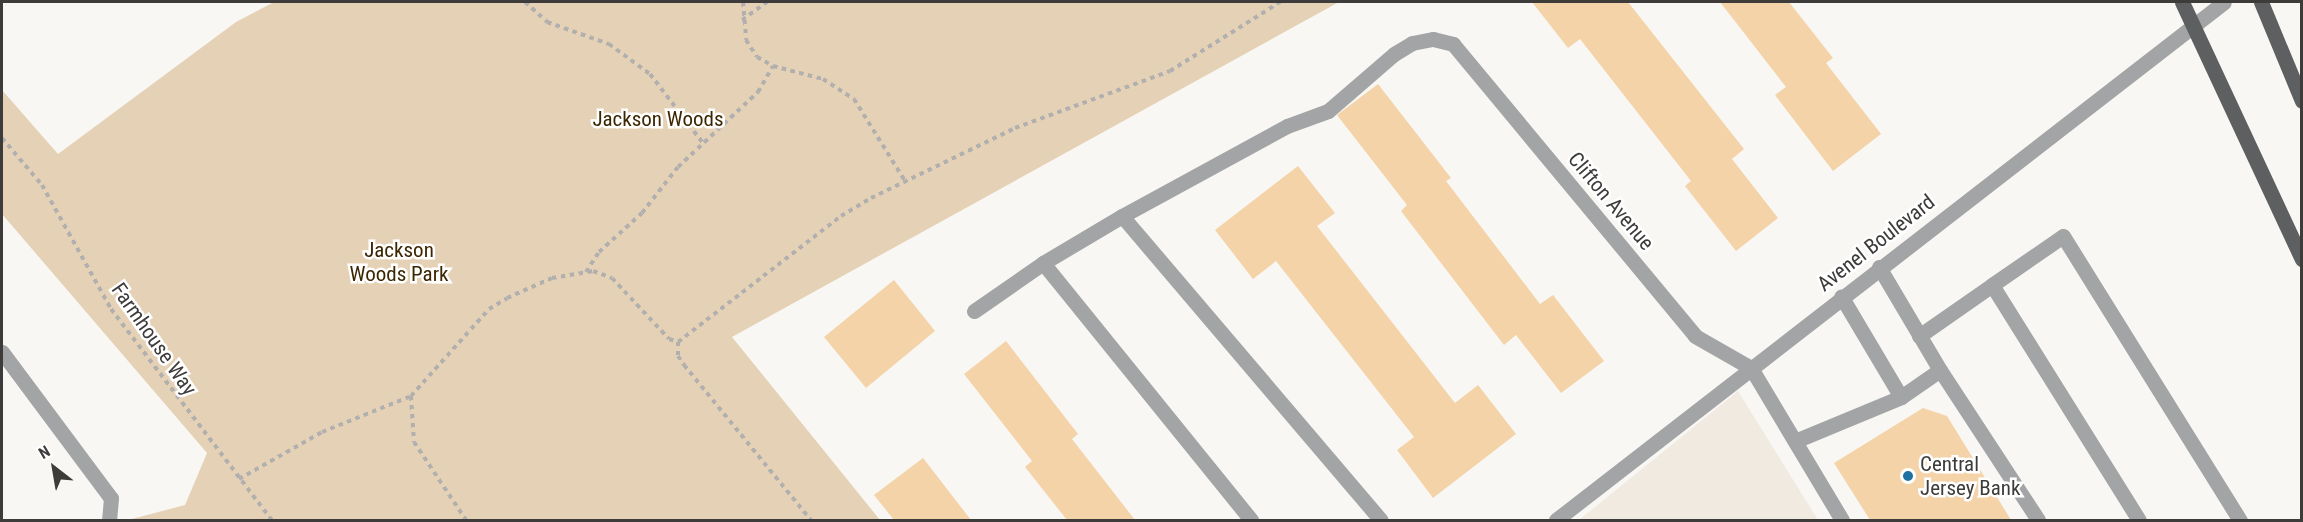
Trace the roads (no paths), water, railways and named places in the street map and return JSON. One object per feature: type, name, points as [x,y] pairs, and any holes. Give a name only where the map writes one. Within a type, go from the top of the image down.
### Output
[{"type":"main road","points":[[2182,2],[2191,27],[2301,258]]},
{"type":"main road","points":[[2260,2],[2301,101]]},
{"type":"street","name":"Avenel Boulevard","points":[[1556,520],[1841,296],[2224,2]]},
{"type":"street","name":"Clifton Avenue","points":[[1122,216],[1287,126],[1328,111],[1394,54],[1412,43],[1433,39],[1453,44],[1695,336],[1751,368]]},
{"type":"street","points":[[974,311],[1043,263],[1122,216],[1381,520]]},
{"type":"street","points":[[1919,336],[2063,236],[2240,520]]},
{"type":"street","points":[[1043,263],[1251,520]]},
{"type":"street","points":[[1879,267],[1940,370],[2038,520]]},
{"type":"street","points":[[1992,285],[2139,520]]},
{"type":"street","points":[[1841,296],[1901,397]]},
{"type":"street","points":[[2,352],[111,498],[109,520]]},
{"type":"street","points":[[1751,368],[1842,520]]},
{"type":"street","points":[[1795,441],[1901,397],[1940,370]]},
{"type":"place","name":"Central Jersey Bank","points":[[1908,476]]},
{"type":"park label","name":"Jackson Woods","points":[[658,119]]},
{"type":"park label","name":"Jackson Woods Park","points":[[399,262]]}]
